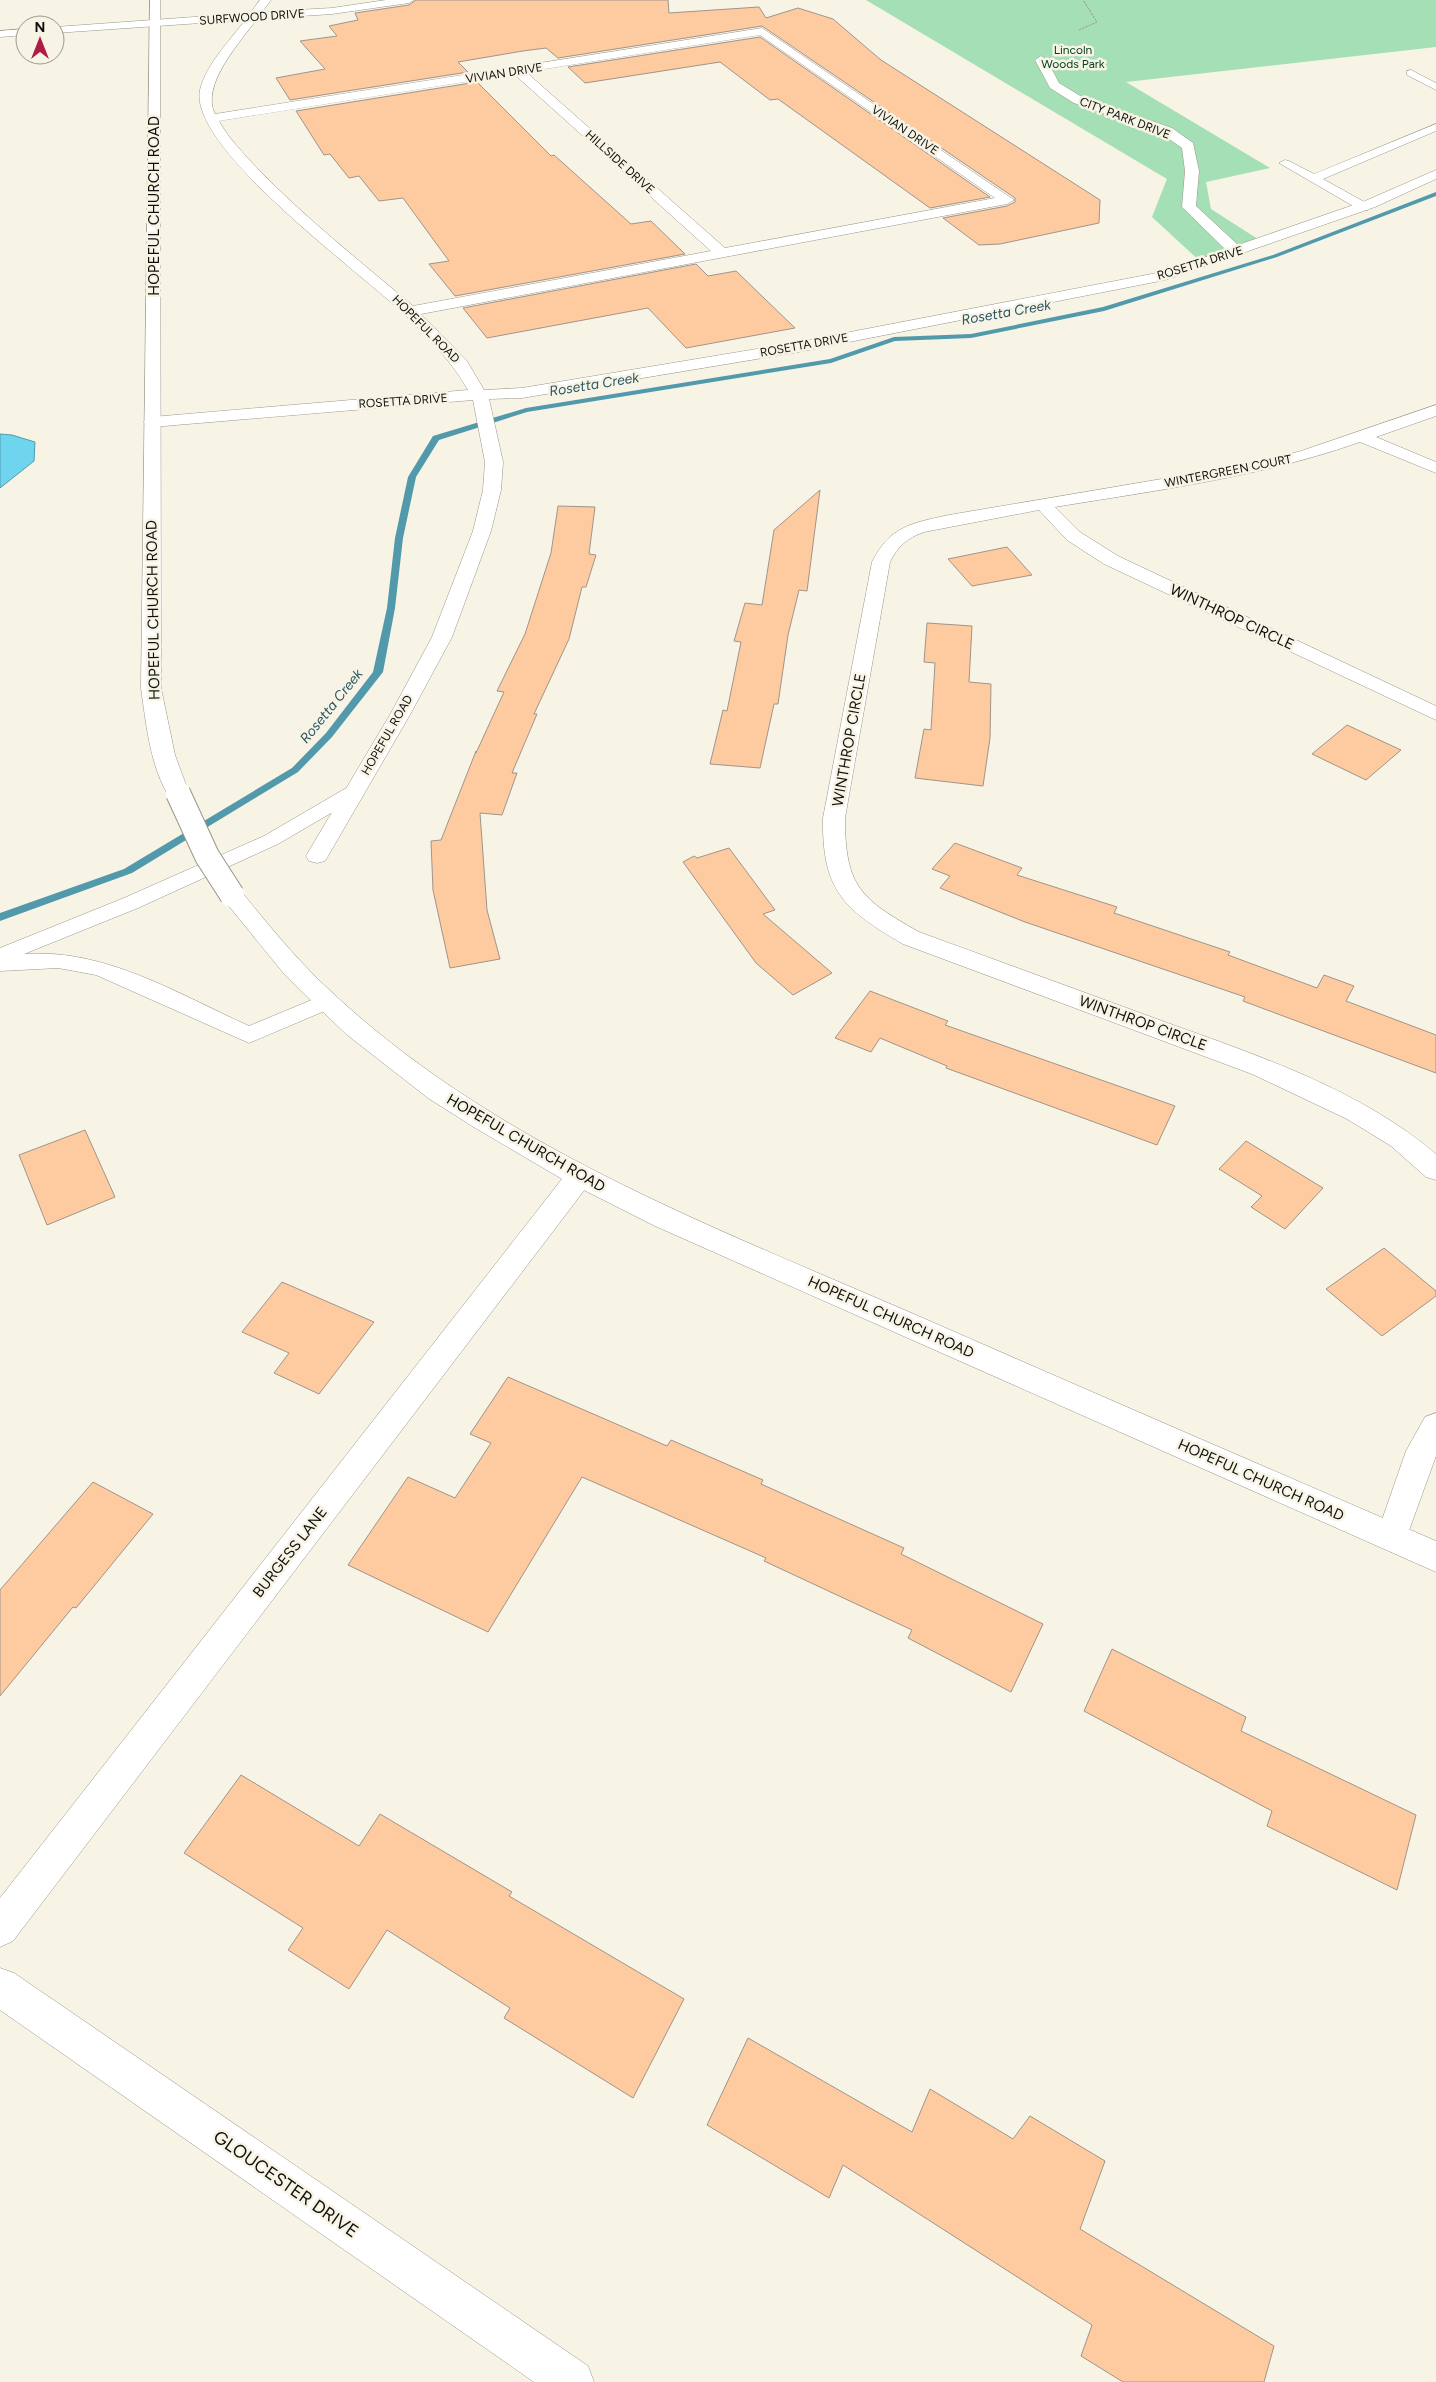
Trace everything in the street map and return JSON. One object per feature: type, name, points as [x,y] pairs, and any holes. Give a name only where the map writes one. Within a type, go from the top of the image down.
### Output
[{"type":"street","name":"HOPEFUL CHURCH ROAD","points":[[155,0],[151,688],[158,732],[170,777],[207,856],[232,895],[269,943],[354,1028],[414,1075],[464,1111],[579,1177],[665,1218],[1436,1557]]},
{"type":"street","name":"HOPEFUL ROAD","points":[[266,0],[214,70],[209,81],[205,101],[207,110],[222,138],[265,184],[302,219],[410,311],[461,364],[482,404],[494,462],[492,490],[479,540],[442,637],[317,856]]},
{"type":"street","name":"SURFWOOD DRIVE","points":[[65,29],[361,8],[409,0]]},
{"type":"street","name":"VIVIAN DRIVE","points":[[211,118],[762,31],[1007,200],[410,311]]},
{"type":"street","points":[[0,34],[15,33]]},
{"type":"street","name":"CITY PARK DRIVE","points":[[1041,60],[1054,85],[1078,100],[1167,132],[1188,146],[1192,172],[1189,207],[1237,252]]},
{"type":"street","name":"HILLSIDE DRIVE","points":[[518,71],[722,253]]},
{"type":"street","name":"ROSETTA DRIVE","points":[[152,422],[431,397],[482,404],[522,394],[793,348],[1165,276],[1364,207],[1436,174]]},
{"type":"street","name":"WINTERGREEN COURT","points":[[1043,504],[1256,468],[1307,455],[1436,410]]},
{"type":"street","points":[[1362,437],[1436,468]]},
{"type":"street","name":"WINTHROP CIRCLE","points":[[1436,714],[1111,560],[1080,542],[1061,527],[1043,504],[924,526],[901,534],[887,548],[881,562],[834,818],[834,849],[840,876],[857,899],[879,920],[911,938],[1261,1067],[1356,1112],[1400,1139],[1436,1170]]},
{"type":"street","name":"BURGESS LANE","points":[[0,1928],[579,1177]]},
{"type":"street","points":[[1392,1537],[1422,1451],[1436,1426]]},
{"type":"street","name":"GLOUCESTER DRIVE","points":[[0,1986],[572,2382]]},
{"type":"lane","points":[[1411,73],[1436,87]]},
{"type":"lane","points":[[1313,179],[1436,127]]},
{"type":"lane","points":[[1285,163],[1364,207]]},
{"type":"lane","points":[[0,956],[131,904],[271,840],[355,791]]},
{"type":"lane","points":[[0,964],[33,960],[73,961],[114,973],[249,1035],[326,1002]]},
{"type":"path","points":[[1080,30],[1097,22],[1082,0]]},
{"type":"green space","name":"Lincoln Woods Park","points":[[866,0],[1436,0],[1436,47],[1126,82],[1270,168],[1206,182],[1211,209],[1264,243],[1203,264],[1152,217],[1167,179]]},
{"type":"water","points":[[0,434],[12,435],[35,442],[34,461],[0,488]]},
{"type":"building","points":[[416,0],[668,0],[669,13],[759,7],[766,18],[798,8],[833,19],[881,60],[1100,200],[1099,223],[1000,244],[979,245],[943,218],[1007,206],[1015,202],[1015,198],[762,26],[558,58],[546,48],[523,51],[458,62],[468,72],[290,100],[276,78],[325,69],[300,41],[337,36],[329,26],[358,20],[355,13],[409,5]]},
{"type":"building","points":[[760,37],[990,197],[930,208],[778,99],[770,100],[720,62],[585,83],[568,67]]},
{"type":"building","points":[[477,82],[551,156],[554,155],[631,224],[651,221],[685,254],[455,296],[429,264],[449,261],[403,198],[379,201],[359,176],[349,178],[330,154],[324,155],[296,111]]},
{"type":"building","points":[[696,264],[708,276],[736,271],[795,328],[686,348],[648,308],[487,338],[463,308]]},
{"type":"building","points":[[820,490],[807,591],[799,590],[788,635],[778,704],[774,704],[760,768],[710,764],[723,710],[727,711],[741,642],[734,641],[745,603],[762,605],[774,530]]},
{"type":"building","points":[[558,506],[595,507],[589,554],[596,555],[586,587],[582,587],[569,639],[534,714],[537,714],[512,773],[517,773],[502,815],[480,813],[487,910],[500,959],[450,968],[433,890],[431,841],[441,840],[476,751],[476,753],[504,692],[497,691],[525,634],[551,553]]},
{"type":"building","points":[[1007,547],[1032,575],[972,586],[948,559]]},
{"type":"building","points":[[927,623],[972,626],[969,682],[991,684],[990,738],[983,786],[915,778],[924,729],[931,730],[935,663],[924,662]]},
{"type":"building","points":[[1347,725],[1401,750],[1366,780],[1312,754]]},
{"type":"building","points":[[955,843],[1022,868],[1017,875],[1117,907],[1114,913],[1230,952],[1228,955],[1317,988],[1324,975],[1354,986],[1346,1001],[1436,1035],[1436,1073],[1243,1001],[1245,997],[1025,922],[940,888],[950,876],[932,869]]},
{"type":"building","points":[[729,848],[775,910],[763,914],[832,973],[793,995],[756,963],[683,862],[694,856],[697,858]]},
{"type":"building","points":[[870,991],[948,1021],[945,1025],[1175,1106],[1157,1145],[946,1068],[947,1066],[880,1038],[871,1052],[835,1038]]},
{"type":"building","points":[[85,1130],[115,1197],[47,1225],[19,1155]]},
{"type":"building","points":[[1246,1141],[1323,1188],[1285,1229],[1251,1207],[1262,1196],[1219,1169]]},
{"type":"building","points":[[1384,1248],[1436,1291],[1436,1296],[1382,1336],[1326,1289]]},
{"type":"building","points":[[282,1282],[374,1322],[319,1394],[274,1373],[289,1353],[242,1332]]},
{"type":"building","points":[[508,1377],[667,1446],[671,1440],[763,1480],[761,1484],[904,1548],[901,1554],[1043,1624],[1011,1692],[908,1638],[912,1630],[764,1561],[766,1558],[582,1477],[488,1632],[348,1565],[408,1477],[455,1498],[491,1443],[470,1434]]},
{"type":"building","points":[[93,1482],[153,1514],[76,1608],[73,1607],[0,1696],[0,1590]]},
{"type":"building","points":[[1112,1649],[1246,1717],[1241,1731],[1416,1815],[1397,1890],[1267,1826],[1272,1811],[1084,1711]]},
{"type":"building","points":[[241,1775],[359,1846],[380,1814],[512,1892],[509,1896],[684,1999],[633,2098],[504,2018],[510,2008],[387,1930],[349,1989],[288,1950],[303,1928],[184,1853]]},
{"type":"building","points":[[748,2038],[912,2132],[930,2089],[1013,2139],[1030,2116],[1105,2161],[1080,2229],[1274,2346],[1264,2382],[1123,2382],[1081,2356],[1092,2325],[843,2165],[829,2198],[707,2125]]},
{"type":"waterway","name":"Rosetta Creek","points":[[0,917],[128,871],[295,770],[329,735],[378,672],[391,608],[399,538],[412,477],[436,438],[526,410],[831,361],[894,339],[971,336],[1104,309],[1275,256],[1436,194]]}]
